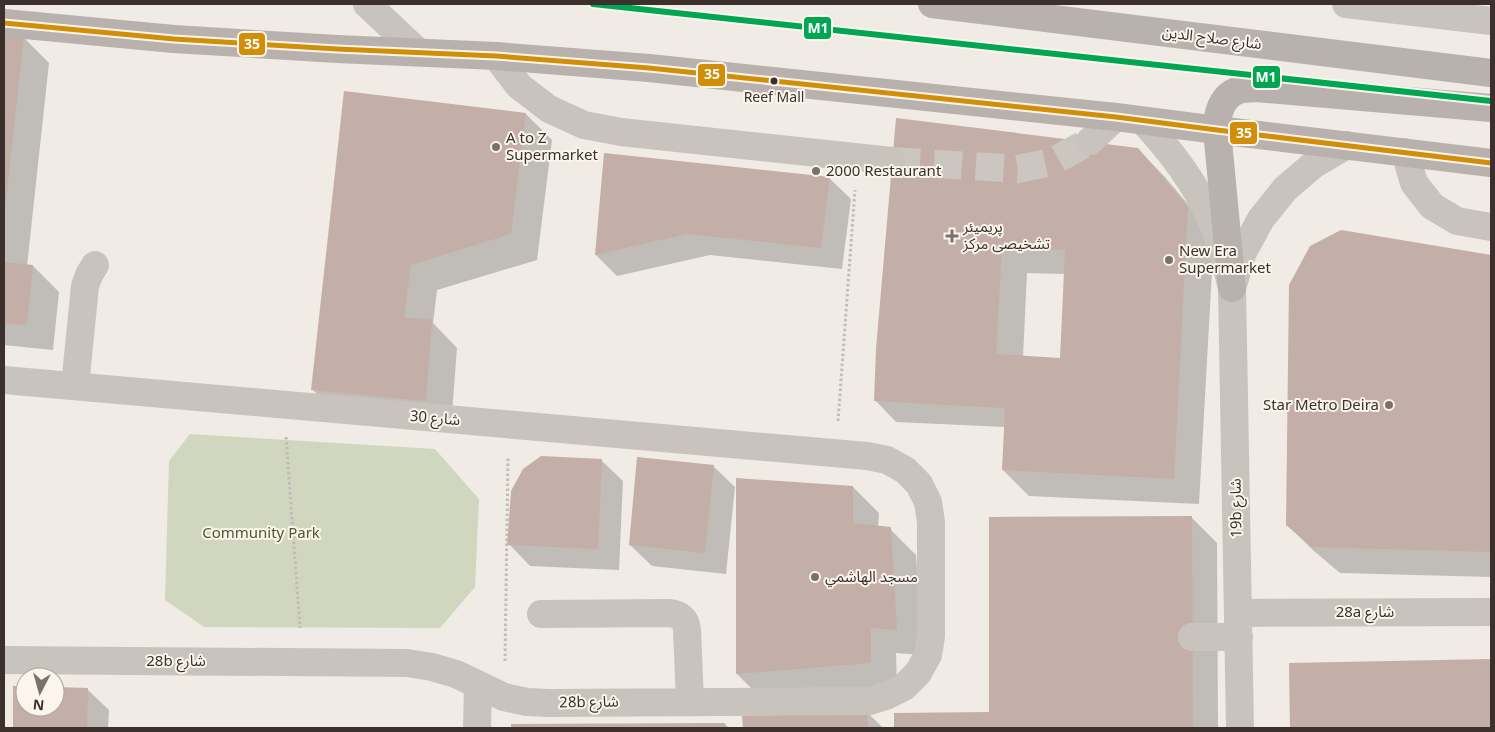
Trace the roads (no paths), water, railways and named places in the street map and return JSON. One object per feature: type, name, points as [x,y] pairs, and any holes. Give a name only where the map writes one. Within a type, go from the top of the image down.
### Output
[{"type":"main road","name":"شارع صلاح الدين","points":[[932,4],[1491,73]]},
{"type":"main road","points":[[4,23],[174,39],[496,56],[649,68],[1116,116],[1143,121],[1491,163]]},
{"type":"main road","points":[[1232,288],[1217,114],[1225,100],[1239,90],[1256,88],[1491,108]]},
{"type":"street","points":[[367,4],[418,52]]},
{"type":"street","points":[[1346,4],[1386,6],[1491,21]]},
{"type":"street","points":[[496,56],[519,86],[549,109],[584,125],[621,132],[892,161]]},
{"type":"street","points":[[1090,141],[1116,116]]},
{"type":"street","name":"19b شارع","points":[[1143,121],[1169,149],[1191,181],[1209,215],[1222,251],[1232,288],[1240,728]]},
{"type":"street","name":"19b شارع","points":[[1232,288],[1243,252],[1267,211],[1285,189],[1314,165],[1347,145]]},
{"type":"street","points":[[1405,152],[1414,182],[1432,206],[1457,221],[1491,227]]},
{"type":"street","points":[[75,386],[84,286],[88,275],[95,265]]},
{"type":"street","name":"شارع 30","points":[[4,380],[867,456]]},
{"type":"street","name":"28b شارع","points":[[4,660],[407,663],[456,674],[504,697],[526,702],[870,701],[904,687],[918,673],[928,655],[931,636],[931,522],[928,502],[919,484],[905,470],[887,460],[867,456]]},
{"type":"street","name":"28a شارع","points":[[1192,637],[1238,625],[1491,612]]},
{"type":"street","points":[[541,614],[669,613],[682,617],[686,623],[687,630],[690,701]]},
{"type":"street","points":[[477,728],[478,685]]},
{"type":"tunnel","points":[[892,161],[1018,169],[1052,162],[1090,141]]},
{"type":"place","name":"Reef Mall","points":[[774,81]]},
{"type":"place","name":"A to Z Supermarket","points":[[496,147]]},
{"type":"place","name":"2000 Restaurant","points":[[816,171]]},
{"type":"place","name":"پریمیئر تشخیصی مرکز","points":[[952,236]]},
{"type":"place","name":"New Era Supermarket","points":[[1169,260]]},
{"type":"place","name":"Star Metro Deira","points":[[1389,405]]},
{"type":"place","name":"مسجد الهاشمي","points":[[815,577]]},
{"type":"park label","name":"Community Park","points":[[261,533]]}]
